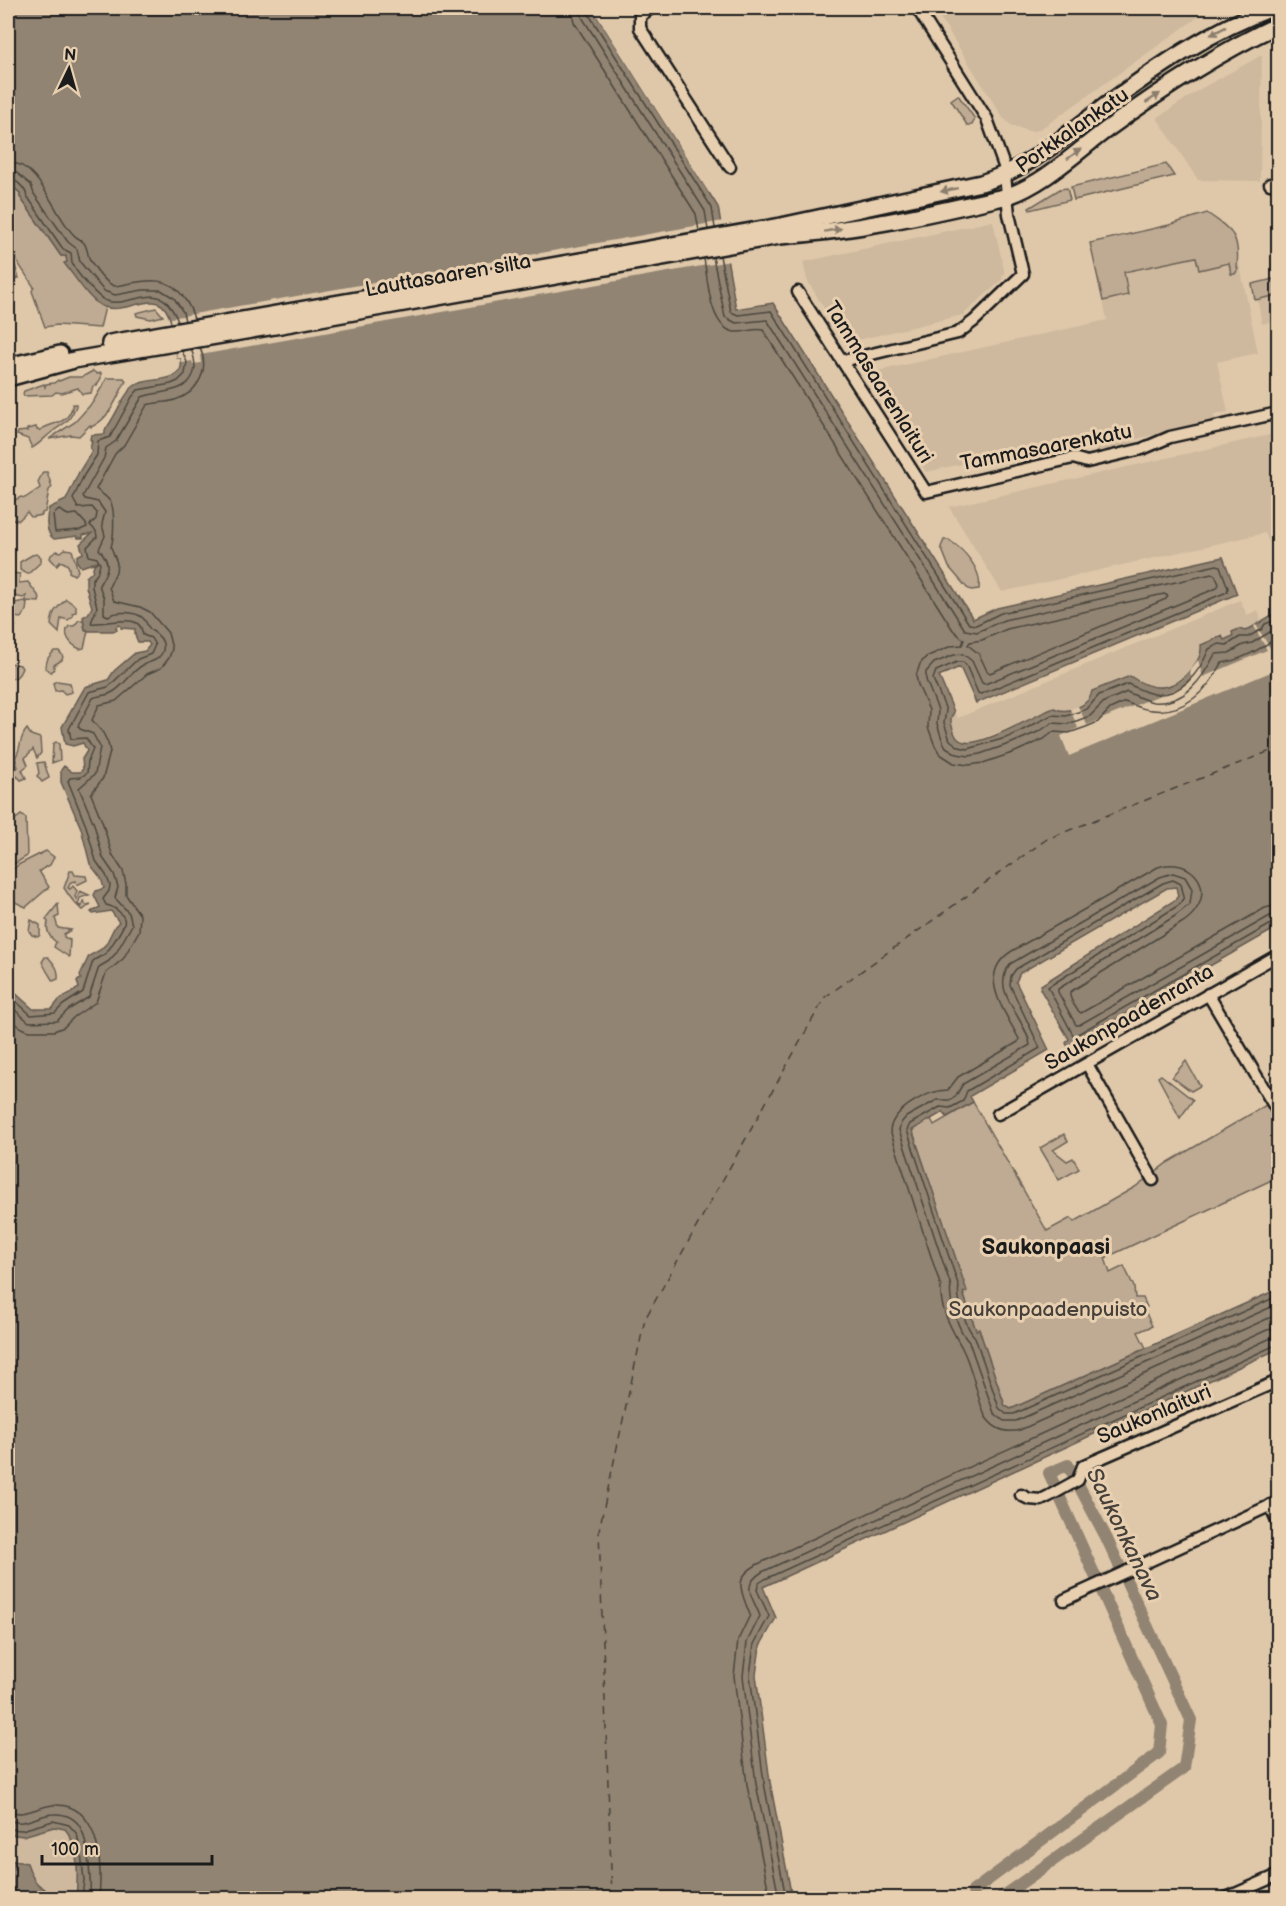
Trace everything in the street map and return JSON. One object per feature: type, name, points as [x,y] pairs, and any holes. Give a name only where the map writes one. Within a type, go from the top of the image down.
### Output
[{"type":"main road","name":"Porkkalankatu","points":[[728,241],[981,183],[1006,175],[1034,159],[1125,91],[1203,39],[1272,8]]},
{"type":"main road","name":"Porkkalankatu","points":[[728,241],[817,233],[886,222],[1008,196],[1028,189],[1108,129],[1215,57],[1278,25]]},
{"type":"main road","name":"Lauttasaaren silta","points":[[174,337],[728,241]]},
{"type":"main road","points":[[8,366],[77,350],[174,337]]},
{"type":"main road","points":[[8,378],[174,337]]},
{"type":"street","points":[[651,8],[640,16],[640,28],[730,167]]},
{"type":"street","points":[[843,361],[958,333],[974,321],[1023,274],[1009,214],[1004,166],[987,119],[916,8]]},
{"type":"street","name":"Tammasaarenlaituri","points":[[798,292],[926,492]]},
{"type":"street","name":"Tammasaarenkatu","points":[[926,492],[1072,458],[1087,462],[1096,460],[1142,449],[1170,437],[1278,413]]},
{"type":"street","name":"Saukonpaadenranta","points":[[998,1114],[1278,955]]},
{"type":"street","points":[[1208,994],[1276,1109]]},
{"type":"street","points":[[1087,1064],[1154,1180]]},
{"type":"street","name":"Saukonlaituri","points":[[1021,1495],[1029,1499],[1041,1500],[1078,1480],[1083,1466],[1278,1381]]},
{"type":"street","points":[[1064,1600],[1274,1503],[1278,1523]]},
{"type":"street","points":[[1226,1899],[1278,1875]]},
{"type":"shaded area","points":[[934,8],[1211,8],[1048,124],[1036,131],[1029,131],[1012,126],[1003,118]]},
{"type":"shaded area","points":[[1278,48],[1278,160],[1275,160]]},
{"type":"shaded area","points":[[1262,55],[1260,181],[1198,180],[1157,118],[1202,88]]},
{"type":"shaded area","points":[[993,221],[1005,274],[1002,275],[1003,279],[963,315],[845,343],[807,280],[803,262]]},
{"type":"shaded area","points":[[1196,257],[1199,270],[1239,261],[1258,353],[1217,362],[1228,412],[1214,415],[1215,421],[1136,439],[1132,443],[1096,452],[1091,435],[926,472],[871,384],[868,373],[1107,320],[1103,301],[1128,295],[1123,273]]},
{"type":"shaded area","points":[[1278,281],[1278,320],[1262,324],[1255,286]]},
{"type":"shaded area","points":[[1278,433],[1278,564],[1265,533],[1002,592],[949,507]]},
{"type":"shaded area","points":[[1240,600],[1247,615],[1258,610],[1261,619],[1259,621],[1278,669],[1065,711],[1056,710],[976,741],[962,742],[956,737],[950,723],[954,712],[958,718]]},
{"type":"shaded area","points":[[54,1827],[65,1829],[71,1836],[78,1880],[76,1898],[49,1898],[47,1892],[30,1874],[27,1863],[8,1860],[8,1834],[23,1836]]},
{"type":"green space","points":[[958,95],[975,119],[972,125],[967,125],[951,100]]},
{"type":"green space","points":[[1166,164],[1174,176],[1074,200],[1071,187]]},
{"type":"green space","points":[[8,179],[20,193],[20,197],[61,256],[66,256],[67,262],[95,302],[105,307],[100,328],[57,325],[45,327],[32,291],[34,287],[18,263],[12,249],[8,248]]},
{"type":"green space","points":[[1067,188],[1070,200],[1030,210],[1029,208],[1060,189]]},
{"type":"green space","points":[[1207,213],[1224,225],[1236,241],[1238,269],[1235,274],[1231,274],[1229,263],[1199,270],[1196,257],[1124,272],[1128,295],[1103,301],[1090,243],[1169,225]]},
{"type":"green space","points":[[8,252],[13,259],[19,278],[12,280],[8,264]]},
{"type":"green space","points":[[1278,278],[1278,295],[1255,300],[1252,284]]},
{"type":"green space","points":[[156,308],[163,316],[151,319],[137,316],[136,313]]},
{"type":"green space","points":[[93,371],[97,374],[101,373],[101,378],[97,385],[93,386],[91,393],[82,394],[78,388],[62,393],[56,392],[52,395],[24,396],[23,394],[24,391],[44,384],[45,387],[46,384],[58,380],[82,377]]},
{"type":"green space","points":[[107,378],[124,378],[126,381],[104,418],[91,427],[90,425],[79,436],[49,439],[75,422],[93,402]]},
{"type":"green space","points":[[73,404],[76,406],[69,419],[32,448],[28,439],[17,435],[18,432],[27,431],[27,429],[36,427],[40,430],[61,422],[68,416]]},
{"type":"green space","points":[[43,472],[47,472],[52,487],[49,490],[45,512],[42,515],[31,517],[27,512],[19,520],[10,520],[8,503],[21,497],[25,498],[40,488],[38,482]]},
{"type":"green space","points":[[944,540],[955,544],[971,561],[978,575],[979,589],[967,588],[949,567],[941,547]]},
{"type":"green space","points":[[65,549],[72,550],[78,571],[74,575],[69,572],[66,564],[60,561],[57,566],[50,558],[57,551],[61,552]]},
{"type":"green space","points":[[37,554],[41,557],[41,562],[28,574],[20,570],[20,562]]},
{"type":"green space","points":[[8,574],[20,574],[19,583],[28,582],[40,598],[39,602],[26,601],[26,596],[23,598],[14,596],[15,603],[24,601],[27,603],[26,611],[21,618],[14,617],[13,624],[16,626],[8,636]]},
{"type":"green space","points":[[66,599],[76,606],[76,612],[72,613],[73,616],[68,620],[61,618],[59,633],[51,625],[52,620],[56,610]]},
{"type":"green space","points":[[79,620],[83,620],[85,630],[88,631],[84,648],[80,649],[71,642],[66,633],[69,626],[74,626]]},
{"type":"green space","points":[[54,651],[59,651],[63,656],[51,672],[45,668],[48,658]]},
{"type":"green space","points":[[10,663],[20,665],[22,668],[17,676],[8,679]]},
{"type":"green space","points":[[57,681],[70,683],[72,692],[65,694],[61,690],[55,691],[53,683]]},
{"type":"green space","points":[[27,729],[31,735],[40,738],[41,753],[37,758],[33,749],[25,758],[28,765],[22,770],[26,778],[21,780],[17,776],[15,780],[8,783],[8,770],[14,771],[18,767],[15,758],[22,736]]},
{"type":"green space","points":[[56,742],[59,744],[60,760],[52,763],[53,744]]},
{"type":"green space","points":[[44,762],[49,778],[42,782],[37,776],[39,773],[37,763]]},
{"type":"green space","points":[[21,815],[26,818],[27,856],[8,868],[8,825]]},
{"type":"green space","points":[[46,851],[54,857],[50,865],[39,871],[49,887],[26,907],[8,901],[8,874],[18,865]]},
{"type":"green space","points":[[70,871],[73,871],[75,875],[86,876],[87,880],[77,885],[76,881],[71,882],[68,888],[73,886],[77,891],[75,897],[77,899],[80,891],[89,895],[80,898],[78,905],[82,906],[83,901],[86,905],[91,904],[83,910],[75,903],[64,888]]},
{"type":"green space","points":[[58,904],[59,916],[55,918],[58,928],[71,930],[64,934],[64,937],[70,940],[69,957],[54,947],[56,942],[48,931],[46,919]]},
{"type":"green space","points":[[31,920],[40,925],[38,937],[29,931]]},
{"type":"green space","points":[[45,957],[48,957],[56,967],[58,979],[53,981],[42,962]]},
{"type":"green space","points":[[1186,1061],[1200,1086],[1191,1091],[1172,1077]]},
{"type":"green space","points":[[1161,1075],[1193,1100],[1180,1118],[1158,1077]]},
{"type":"green space","name":"Saukonpaadenpuisto","points":[[1278,1098],[1278,1177],[1105,1258],[1110,1273],[1124,1266],[1134,1287],[1135,1298],[1143,1298],[1147,1307],[1144,1309],[1152,1326],[1138,1332],[1146,1348],[1011,1409],[1005,1406],[979,1330],[976,1331],[963,1293],[966,1292],[912,1129],[931,1119],[934,1125],[973,1102],[1047,1231],[1071,1218],[1074,1222],[1135,1187],[1167,1163]]},
{"type":"green space","points":[[1064,1134],[1068,1141],[1053,1150],[1067,1161],[1073,1158],[1079,1169],[1059,1180],[1040,1148]]},
{"type":"water","points":[[8,8],[592,8],[718,207],[736,309],[773,303],[973,619],[997,608],[1223,557],[1237,594],[976,703],[960,667],[939,676],[954,712],[951,718],[952,727],[957,737],[964,742],[983,740],[1054,708],[1071,710],[1077,708],[1087,701],[1092,691],[1130,676],[1156,687],[1171,685],[1179,681],[1193,667],[1200,654],[1201,645],[1222,636],[1224,640],[1233,636],[1232,632],[1239,629],[1245,631],[1278,612],[1278,927],[1068,1047],[1066,1043],[1069,1039],[1040,989],[1041,985],[1175,900],[1178,896],[1176,887],[1167,888],[1020,973],[1016,982],[1049,1050],[970,1096],[973,1102],[947,1117],[943,1112],[912,1130],[967,1291],[963,1293],[976,1330],[979,1329],[1005,1406],[1011,1409],[1278,1289],[1278,1349],[763,1587],[776,1618],[760,1646],[756,1675],[770,1782],[792,1898],[76,1898],[75,1853],[70,1836],[65,1829],[54,1827],[23,1836],[8,1834],[8,983],[12,990],[33,1009],[52,1009],[59,1000],[79,988],[77,981],[81,979],[80,975],[89,956],[106,944],[119,922],[111,911],[93,914],[91,912],[100,907],[94,895],[96,891],[104,888],[101,878],[90,864],[81,828],[61,782],[61,770],[64,766],[72,772],[80,772],[83,769],[82,759],[87,751],[83,743],[73,746],[65,744],[62,727],[85,687],[108,680],[114,671],[135,653],[145,651],[150,645],[148,642],[138,642],[135,629],[121,628],[119,625],[116,627],[117,630],[113,631],[85,629],[83,617],[92,607],[86,587],[86,577],[92,572],[94,564],[99,561],[81,567],[77,562],[77,556],[83,553],[80,544],[92,533],[83,535],[83,538],[77,536],[54,539],[48,529],[47,516],[49,508],[66,500],[92,451],[90,448],[91,435],[105,434],[105,430],[123,400],[134,386],[172,377],[178,373],[181,358],[177,358],[170,319],[163,306],[152,302],[114,309],[98,304],[87,294],[64,263],[67,262],[66,256],[61,256],[20,197],[20,193],[10,184],[8,179]]},
{"type":"water","points":[[8,1860],[27,1863],[33,1878],[45,1889],[49,1898],[8,1898]]},
{"type":"pier","points":[[592,8],[595,8],[712,191],[709,193]]},
{"type":"pier","points":[[723,221],[730,261],[200,355],[201,363],[193,364],[192,361],[182,363],[181,358],[177,358],[171,318]]},
{"type":"pier","points":[[1256,625],[1270,648],[1275,647],[1278,669],[1069,756],[1061,736],[1078,728],[1070,709],[1078,706],[1087,725],[1187,684],[1191,678],[1190,670],[1198,660],[1203,677],[1267,650],[1254,626]]},
{"type":"waterway","name":"Saukonkanava","points":[[974,1898],[973,1891],[1159,1753],[1162,1725],[1049,1473],[1068,1465],[1106,1537],[1191,1720],[1184,1768],[1000,1898]]},
{"type":"ferry route","points":[[612,1898],[599,1530],[645,1319],[825,997],[1047,839],[1278,748]]},
{"type":"district","name":"Saukonpaasi","points":[[1046,1246]]}]
